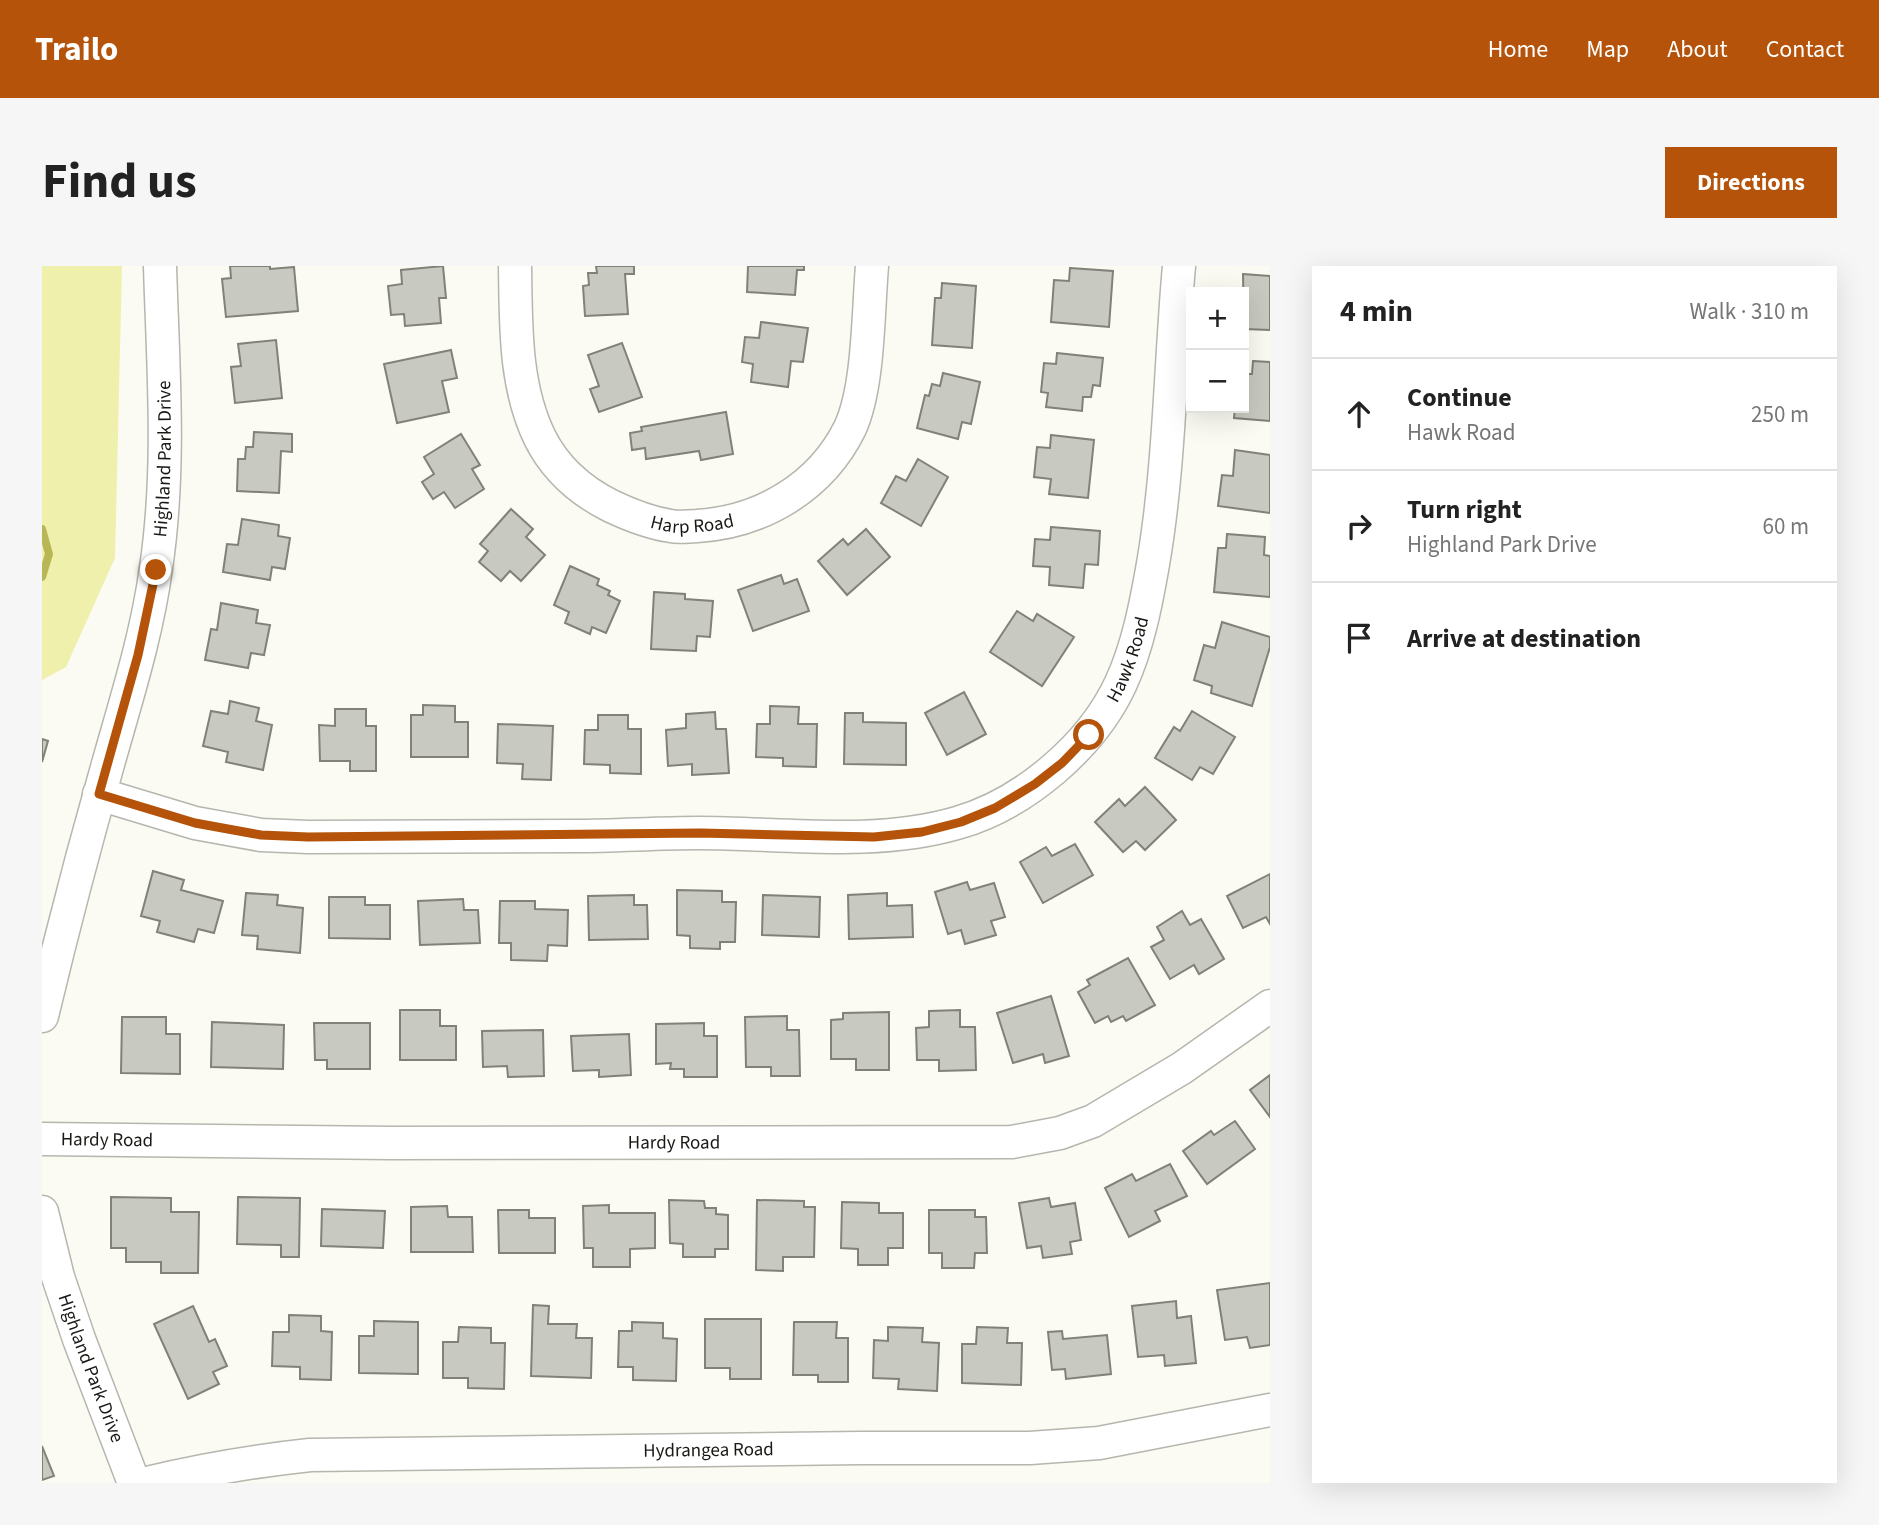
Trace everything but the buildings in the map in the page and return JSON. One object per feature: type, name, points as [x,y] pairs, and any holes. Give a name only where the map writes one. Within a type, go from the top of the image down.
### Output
[{"type":"street","name":"Highland Park Drive","points":[[42,1016],[76,875],[138,655],[156,570],[164,491],[166,418],[160,266]]},
{"type":"street","name":"Harp Road","points":[[515,266],[522,383],[527,406],[540,439],[578,486],[634,517],[672,527],[717,524],[779,504],[806,486],[826,463],[849,430],[857,411],[866,349],[872,266]]},
{"type":"street","name":"Hawk Road","points":[[99,794],[195,823],[261,835],[308,837],[700,833],[874,837],[922,832],[961,822],[995,808],[1035,784],[1062,763],[1089,735],[1113,699],[1138,634],[1163,507],[1179,266]]},
{"type":"street","name":"Hardy Road","points":[[42,1139],[391,1143],[1012,1142],[1060,1133],[1093,1121],[1182,1068],[1270,1006]]},
{"type":"street","name":"Highland Park Drive","points":[[42,1212],[58,1278],[134,1483]]},
{"type":"street","name":"Hydrangea Road","points":[[147,1483],[203,1470],[310,1455],[1030,1448],[1099,1443],[1270,1410]]},
{"type":"green space","points":[[42,266],[122,266],[115,558],[66,667],[42,680]]},
{"type":"waterway","points":[[42,529],[49,554],[42,577]]},
{"type":"route","points":[[156,570],[138,655],[99,794],[195,823],[261,835],[575,836],[700,833],[874,837],[922,832],[961,822],[995,808],[1035,784],[1062,763],[1089,735]]}]
